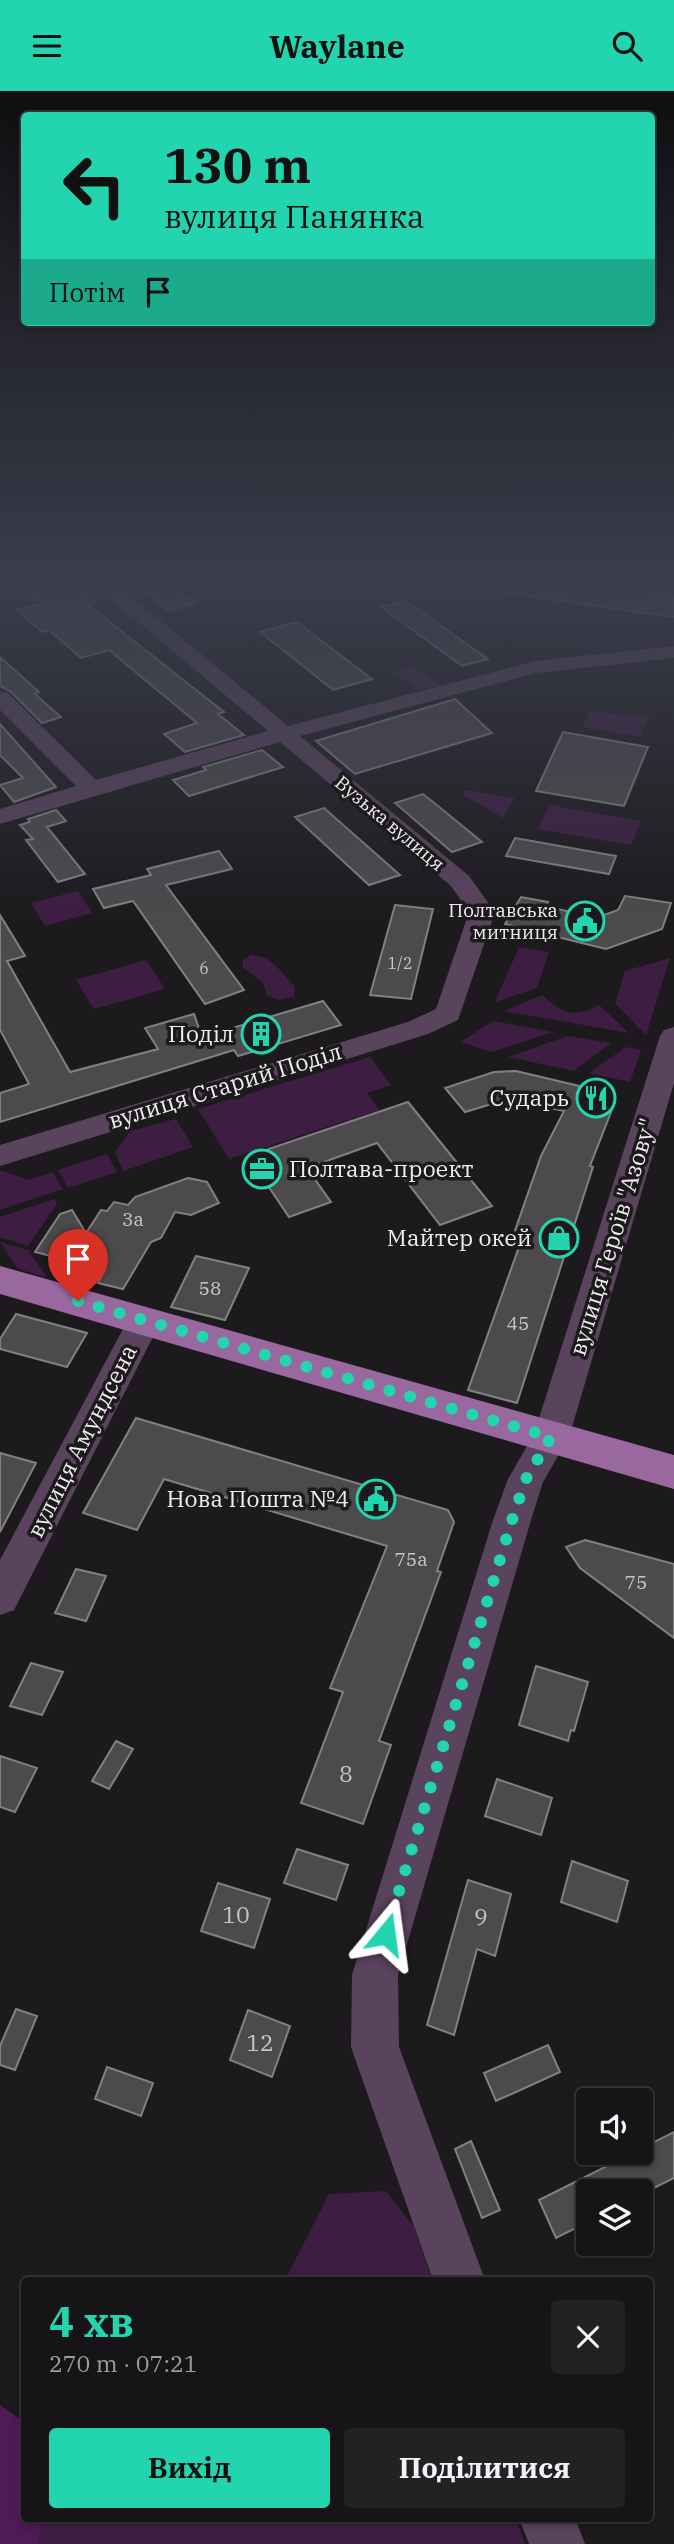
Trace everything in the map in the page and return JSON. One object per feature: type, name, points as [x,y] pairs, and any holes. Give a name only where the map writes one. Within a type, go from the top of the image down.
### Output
[{"type":"main road","points":[[0,1280],[674,1472]]},
{"type":"street","name":"Вузька вулиця","points":[[236,693],[460,881],[482,912],[448,1014]]},
{"type":"street","points":[[0,817],[284,734],[436,693]]},
{"type":"street","points":[[0,698],[92,789]]},
{"type":"street","name":"вулиця Старий Поділ","points":[[0,1156],[418,1028],[448,1014]]},
{"type":"street","name":"вулиця Героїв \"Азову\"","points":[[458,2277],[375,2047],[375,1975],[512,1520],[526,1479],[551,1437],[674,1036]]},
{"type":"street","name":"вулиця Амундсена","points":[[0,1598],[144,1321]]},
{"type":"street","points":[[549,2522],[557,2544]]},
{"type":"shaded area","points":[[590,710],[628,716],[649,715],[640,737],[582,727]]},
{"type":"shaded area","points":[[465,790],[515,798],[503,818],[462,794]]},
{"type":"shaded area","points":[[550,805],[641,821],[631,845],[538,829]]},
{"type":"shaded area","points":[[78,891],[92,913],[45,926],[31,903]]},
{"type":"shaded area","points":[[519,947],[549,952],[537,988],[495,1002]]},
{"type":"shaded area","points":[[251,955],[264,958],[276,966],[295,987],[294,997],[279,1000],[267,995],[263,983],[243,967],[243,960]]},
{"type":"shaded area","points":[[670,958],[646,1035],[615,1003],[625,971]]},
{"type":"shaded area","points":[[146,960],[165,989],[94,1009],[76,980]]},
{"type":"shaded area","points":[[543,995],[556,1007],[569,1012],[583,1012],[599,1005],[629,1033],[504,1011]]},
{"type":"shaded area","points":[[493,1021],[554,1032],[491,1052],[461,1042]]},
{"type":"shaded area","points":[[568,1036],[611,1043],[574,1071],[508,1057]]},
{"type":"shaded area","points":[[626,1047],[641,1050],[630,1082],[589,1073]]},
{"type":"shaded area","points":[[370,1057],[391,1085],[367,1093],[379,1110],[229,1159],[198,1109]]},
{"type":"shaded area","points":[[176,1119],[193,1147],[123,1171],[115,1152],[130,1131]]},
{"type":"shaded area","points":[[107,1154],[117,1172],[68,1188],[58,1170]]},
{"type":"shaded area","points":[[0,1170],[29,1180],[53,1172],[63,1189],[0,1210]]},
{"type":"shaded area","points":[[55,1199],[57,1204],[28,1246],[0,1237],[0,1217]]},
{"type":"shaded area","points":[[0,1242],[28,1250],[48,1278],[18,1269]]},
{"type":"shaded area","points":[[386,2191],[414,2227],[431,2277],[287,2277],[329,2194]]},
{"type":"shaded area","points":[[0,2405],[21,2420],[21,2522],[42,2522],[38,2544],[0,2544]]},
{"type":"shaded area","points":[[42,2522],[517,2522],[525,2544],[38,2544]]},
{"type":"building","points":[[12,693],[36,693],[61,717],[42,723]]},
{"type":"building","points":[[161,693],[200,693],[224,712],[218,714],[244,735],[185,752],[164,734],[197,723]]},
{"type":"building","points":[[455,699],[492,733],[355,774],[316,741]]},
{"type":"building","points":[[0,724],[56,787],[14,802],[0,785],[23,778],[0,755]]},
{"type":"building","points":[[563,732],[648,747],[624,806],[536,791]]},
{"type":"building","points":[[262,750],[283,767],[189,796],[173,780],[206,770],[203,767]]},
{"type":"building","points":[[423,794],[482,842],[452,852],[395,803]]},
{"type":"building","points":[[324,808],[400,875],[369,885],[295,817]]},
{"type":"building","points":[[56,810],[66,821],[47,827],[85,874],[58,882],[26,840],[33,839],[20,825],[30,822],[28,819]]},
{"type":"building","points":[[515,838],[616,856],[609,874],[506,856]]},
{"type":"building","points":[[219,851],[232,869],[166,885],[244,990],[205,1004],[133,901],[104,908],[93,889],[151,875],[147,869]]},
{"type":"building","name":"Полтавська митниця","points":[[625,896],[671,903],[662,929],[606,949],[505,924],[521,897],[548,902],[545,906],[596,918],[618,910]]},
{"type":"building","points":[[395,905],[433,909],[411,999],[370,995]]},
{"type":"building","points":[[0,915],[25,956],[7,961],[70,1072],[158,1049],[145,1028],[194,1014],[202,1037],[323,1001],[341,1025],[238,1056],[234,1050],[0,1122],[0,1093],[29,1084],[0,1030]]},
{"type":"building","points":[[516,1071],[596,1090],[615,1102],[590,1166],[593,1167],[517,1403],[468,1390],[520,1244],[511,1242],[541,1156],[564,1111],[508,1099],[465,1112],[445,1088],[494,1072]]},
{"type":"building","points":[[408,1102],[492,1206],[440,1225],[377,1143],[307,1168],[331,1202],[289,1217],[248,1156]]},
{"type":"building","points":[[188,1178],[207,1182],[219,1203],[191,1215],[175,1212],[161,1238],[151,1242],[123,1289],[98,1283],[105,1270],[35,1252],[60,1214],[72,1210],[86,1233],[101,1210],[107,1211],[114,1202],[128,1205],[135,1197]]},
{"type":"building","points":[[196,1256],[249,1268],[225,1320],[171,1307]]},
{"type":"building","points":[[16,1314],[87,1333],[67,1367],[0,1349],[0,1339]]},
{"type":"building","points":[[136,1418],[448,1510],[454,1522],[437,1571],[441,1572],[379,1741],[391,1745],[363,1824],[301,1803],[343,1692],[330,1688],[387,1546],[164,1479],[137,1530],[83,1513]]},
{"type":"building","points":[[0,1453],[36,1463],[0,1532]]},
{"type":"building","points":[[585,1540],[674,1564],[674,1638],[580,1568],[566,1547]]},
{"type":"building","points":[[76,1569],[106,1576],[86,1621],[55,1613]]},
{"type":"building","points":[[31,1663],[63,1672],[42,1715],[10,1706]]},
{"type":"building","points":[[536,1666],[588,1682],[574,1731],[571,1730],[568,1741],[519,1725]]},
{"type":"building","points":[[116,1741],[133,1749],[109,1789],[92,1781]]},
{"type":"building","points":[[0,1756],[37,1768],[15,1812],[0,1807]]},
{"type":"building","points":[[497,1779],[552,1798],[541,1835],[485,1816]]},
{"type":"building","points":[[297,1849],[348,1865],[336,1900],[284,1883]]},
{"type":"building","points":[[572,1861],[628,1881],[617,1922],[561,1902]]},
{"type":"building","points":[[468,1880],[511,1894],[495,1956],[477,1949],[454,2035],[427,2025]]},
{"type":"building","points":[[218,1883],[270,1899],[254,1948],[201,1931]]},
{"type":"building","points":[[16,2009],[37,2016],[15,2070],[0,2065],[0,2046]]},
{"type":"building","points":[[248,2010],[290,2026],[272,2077],[230,2060]]},
{"type":"building","points":[[548,2045],[560,2072],[496,2101],[484,2073]]},
{"type":"building","points":[[107,2067],[153,2083],[141,2116],[95,2099]]},
{"type":"building","points":[[674,2132],[674,2178],[653,2188],[653,2179],[581,2179],[609,2165],[653,2165],[653,2142]]},
{"type":"building","points":[[471,2141],[500,2210],[482,2218],[455,2149]]},
{"type":"building","points":[[576,2182],[576,2228],[556,2238],[539,2200]]},
{"type":"place","name":"Полтавська митниця","points":[[585,921]]},
{"type":"place","name":"Поділ","points":[[261,1034]]},
{"type":"place","name":"Сударь","points":[[596,1098]]},
{"type":"place","name":"Полтава-проект","points":[[262,1169]]},
{"type":"place","name":"Майтер окей","points":[[559,1238]]},
{"type":"place","name":"Нова Пошта №4","points":[[376,1499]]},
{"type":"route","points":[[78,1301],[551,1437],[526,1479],[512,1520],[465,1667],[386,1934]]}]
